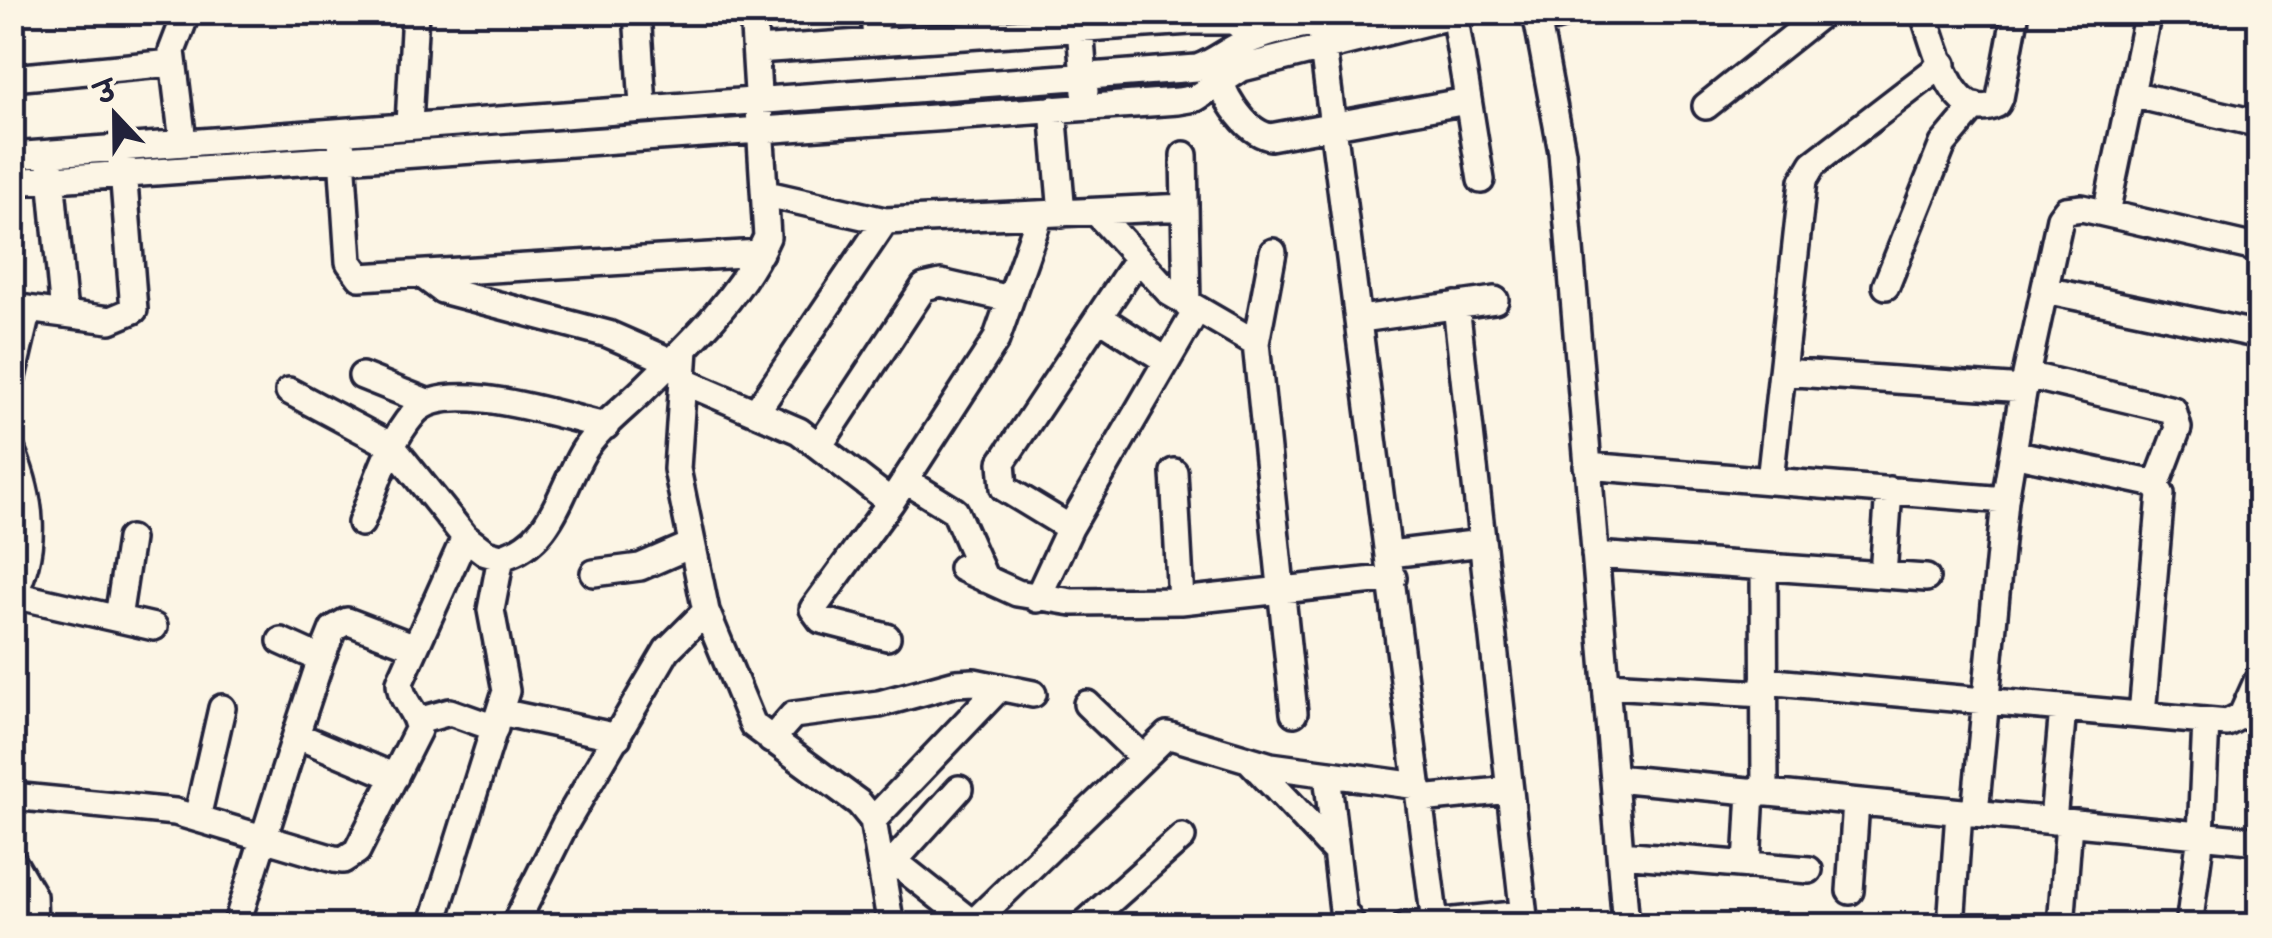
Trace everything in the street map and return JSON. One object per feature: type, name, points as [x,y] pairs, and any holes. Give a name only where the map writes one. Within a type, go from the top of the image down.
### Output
[{"type":"street","points":[[183,142],[172,62],[174,40],[187,12]]},
{"type":"street","points":[[415,12],[419,123],[431,150]]},
{"type":"street","points":[[637,12],[643,106]]},
{"type":"street","points":[[289,391],[392,446],[465,537],[486,553],[502,556],[526,548],[542,532],[581,455],[606,426],[680,364],[760,253],[769,222],[753,12]]},
{"type":"street","points":[[874,12],[876,42]]},
{"type":"street","points":[[12,182],[50,166],[342,142],[419,123],[1196,68],[1218,72],[1242,68],[1322,33],[1394,12]]},
{"type":"street","points":[[1573,12],[1536,17],[1562,152],[1626,926]]},
{"type":"street","points":[[1706,106],[1824,12]]},
{"type":"street","points":[[1923,12],[1960,99],[1975,106],[1997,104],[2016,12]]},
{"type":"street","points":[[2106,214],[2148,12]]},
{"type":"street","points":[[756,50],[876,42],[1080,20],[1190,17],[1232,21],[1257,37],[1322,33],[1458,14],[1481,180]]},
{"type":"street","points":[[1080,20],[1087,107]]},
{"type":"street","points":[[1322,33],[1435,923]]},
{"type":"street","points":[[122,160],[183,142],[342,142],[431,150],[1178,101],[1196,98],[1257,37]]},
{"type":"street","points":[[12,78],[172,62]]},
{"type":"street","points":[[1770,481],[1807,173],[1944,64]]},
{"type":"street","points":[[1218,72],[1251,129],[1262,135],[1468,101]]},
{"type":"street","points":[[2131,94],[2260,124]]},
{"type":"street","points":[[673,104],[675,134]]},
{"type":"street","points":[[1886,286],[1936,157],[1975,106]]},
{"type":"street","points":[[886,637],[822,620],[813,610],[986,358],[1051,215],[1054,109]]},
{"type":"street","points":[[511,116],[513,145]]},
{"type":"street","points":[[342,142],[352,272],[368,278],[760,253]]},
{"type":"street","points":[[1037,599],[1070,528],[1167,360],[1192,308],[1184,155]]},
{"type":"street","points":[[12,156],[50,166]]},
{"type":"street","points":[[12,377],[20,308],[110,320],[134,310],[122,160]]},
{"type":"street","points":[[50,166],[64,314]]},
{"type":"street","points":[[767,194],[884,220],[1185,207]]},
{"type":"street","points":[[1951,926],[1967,813],[1989,702],[2005,500],[2025,382],[2066,210],[2082,208],[2260,249]]},
{"type":"street","points":[[1096,212],[1192,308],[1256,343]]},
{"type":"street","points":[[756,412],[884,220]]},
{"type":"street","points":[[1274,252],[1256,343],[1294,713]]},
{"type":"street","points":[[1070,528],[1004,488],[1000,471],[1138,258]]},
{"type":"street","points":[[422,275],[442,290],[608,334],[680,364],[756,412],[898,491],[955,511],[973,573],[1037,599],[1182,600],[1282,590],[1482,543]]},
{"type":"street","points":[[820,445],[924,287],[941,282],[1010,299]]},
{"type":"street","points":[[2045,290],[2260,336]]},
{"type":"street","points":[[1361,319],[1494,300]]},
{"type":"street","points":[[1405,926],[1524,920],[1456,305]]},
{"type":"street","points":[[1099,317],[1167,360]]},
{"type":"street","points":[[680,364],[677,469],[706,611],[747,716],[771,740],[859,803],[873,820],[889,866],[891,926]]},
{"type":"street","points":[[1782,372],[2025,382],[2173,410],[2178,428],[2156,486],[2163,506],[2142,715]]},
{"type":"street","points":[[362,376],[426,402],[460,395],[606,426]]},
{"type":"street","points":[[361,524],[392,446],[426,402]]},
{"type":"street","points":[[12,451],[23,477],[32,540],[13,596],[154,626]]},
{"type":"street","points":[[2013,453],[2156,486]]},
{"type":"street","points":[[1587,466],[2005,500]]},
{"type":"street","points":[[1174,472],[1182,600]]},
{"type":"street","points":[[1883,576],[1888,490]]},
{"type":"street","points":[[418,721],[400,692],[415,648],[465,537]]},
{"type":"street","points":[[118,618],[130,539]]},
{"type":"street","points":[[594,573],[640,566],[691,544]]},
{"type":"street","points":[[1596,555],[1926,578]]},
{"type":"street","points":[[432,926],[498,720],[506,678],[490,610],[502,556]]},
{"type":"street","points":[[1747,865],[1758,792],[1764,688],[1764,567]]},
{"type":"street","points":[[514,926],[565,824],[667,650],[706,611]]},
{"type":"street","points":[[236,926],[334,628],[347,621],[415,648]]},
{"type":"street","points":[[281,641],[321,659]]},
{"type":"street","points":[[1607,686],[1764,688],[2235,721],[2260,675]]},
{"type":"street","points":[[771,740],[793,714],[879,704],[956,683],[1034,694]]},
{"type":"street","points":[[873,820],[1000,687]]},
{"type":"street","points":[[1087,704],[1142,757]]},
{"type":"street","points":[[197,818],[222,708]]},
{"type":"street","points":[[2062,926],[2063,708]]},
{"type":"street","points":[[418,721],[450,712],[618,737]]},
{"type":"street","points":[[12,796],[197,818],[334,859],[350,857],[395,777],[418,721]]},
{"type":"street","points":[[2189,926],[2202,835],[2206,721]]},
{"type":"street","points":[[889,866],[974,924],[1142,757],[1167,735],[1174,734],[1250,762],[1420,793],[1510,790]]},
{"type":"street","points":[[296,735],[395,777]]},
{"type":"street","points":[[1250,762],[1336,852]]},
{"type":"street","points":[[1326,774],[1344,910],[1353,926]]},
{"type":"street","points":[[1615,778],[2260,841]]},
{"type":"street","points":[[889,866],[959,789]]},
{"type":"street","points":[[1850,891],[1856,802]]},
{"type":"street","points":[[1082,926],[1182,837]]},
{"type":"street","points":[[1621,854],[1809,870]]},
{"type":"street","points":[[12,860],[33,896],[34,926]]}]
